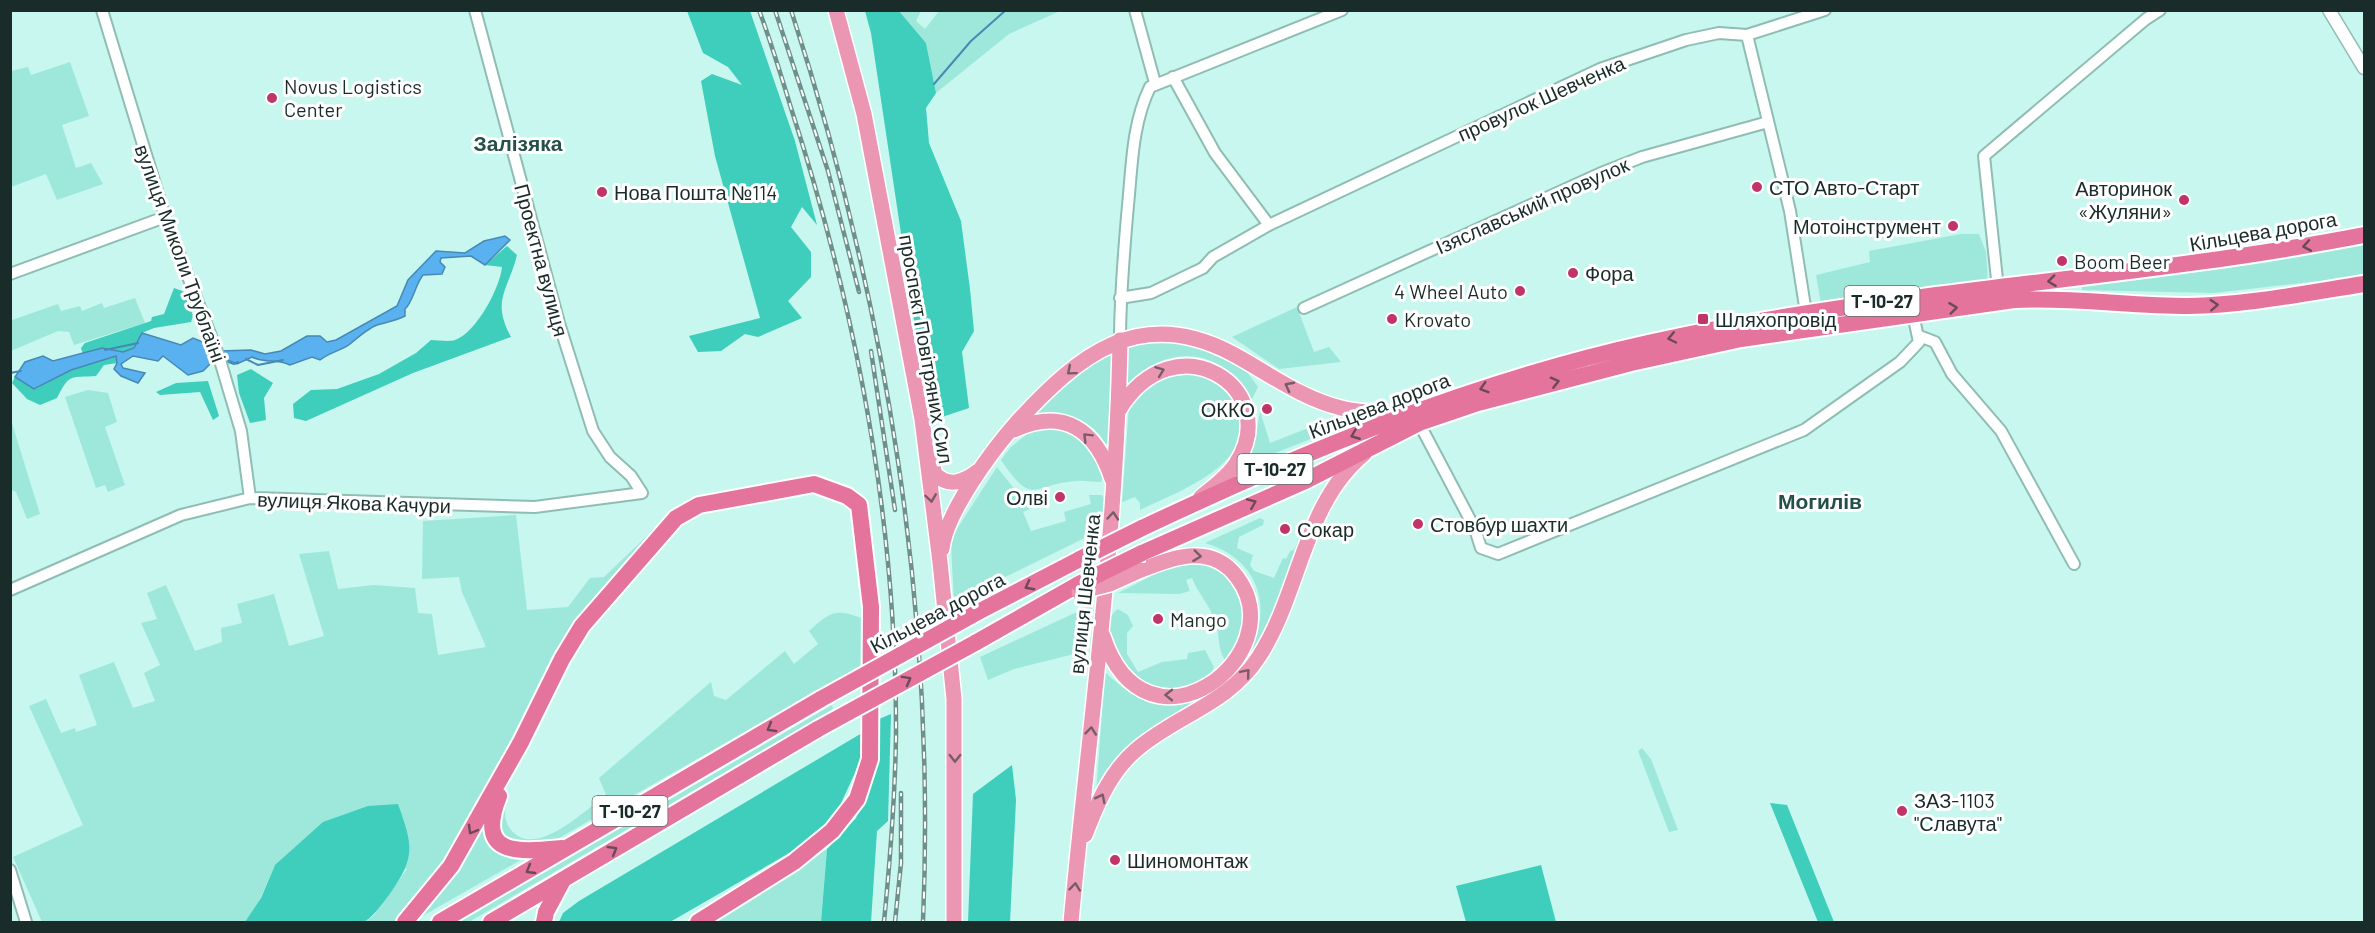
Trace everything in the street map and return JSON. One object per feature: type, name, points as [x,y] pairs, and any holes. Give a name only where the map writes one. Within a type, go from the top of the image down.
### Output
[{"type":"highway","name":"Кільцева дорога","points":[[440,922],[821,699],[978,612],[1142,528],[1186,508],[1414,418],[1552,367],[1646,343],[1806,313],[1893,299],[1998,289],[2183,266],[2364,234]]},
{"type":"highway","name":"Кільцева дорога","points":[[564,879],[818,729],[1062,593],[1142,562],[1303,482],[1381,440],[1414,418],[1630,363],[1741,339],[1913,314],[2047,298],[2155,305],[2236,304],[2364,284]]},
{"type":"highway","points":[[405,922],[451,866],[521,742],[557,668],[582,626],[684,512],[699,505],[814,484],[847,496],[860,505],[864,555],[872,597],[870,759],[857,799],[832,831],[794,862],[698,922]]},
{"type":"highway","points":[[521,742],[492,815],[494,835],[500,844],[509,850],[569,847]]},
{"type":"highway","points":[[544,922],[546,912],[564,879]]},
{"type":"highway","name":"Т-10-27","points":[[491,922],[564,879]]},
{"type":"main road","name":"проспект Повітряних Сил","points":[[836,10],[864,114],[922,419],[954,699],[954,922]]},
{"type":"main road","points":[[940,562],[943,536],[979,471],[1007,433],[1042,395],[1076,366],[1101,348],[1120,340],[1162,336],[1204,341],[1326,404],[1343,409],[1414,418]]},
{"type":"main road","name":"вулиця Шевченка","points":[[1071,922],[1115,487],[1120,340]]},
{"type":"main road","points":[[1119,410],[1139,383],[1156,371],[1173,367],[1209,369],[1235,390],[1246,408],[1249,422],[1244,450],[1236,464],[1222,479],[1186,508]]},
{"type":"main road","points":[[922,419],[934,469],[939,477],[955,483],[979,471]]},
{"type":"main road","points":[[1007,433],[1038,421],[1060,422],[1076,427],[1092,440],[1106,462],[1115,487]]},
{"type":"main road","points":[[1078,852],[1104,792],[1127,759],[1149,740],[1220,698],[1241,680],[1258,658],[1330,496],[1355,461],[1381,440]]},
{"type":"main road","points":[[1101,631],[1108,652],[1121,674],[1137,689],[1156,695],[1177,696],[1197,691],[1216,681],[1238,657],[1250,630],[1252,612],[1243,585],[1234,573],[1212,559],[1188,554],[1142,562]]},
{"type":"street","name":"вулиця Миколи Трублаїні","points":[[102,10],[165,217],[220,361],[241,430],[250,498]]},
{"type":"street","name":"Проектна вулиця","points":[[475,10],[559,323],[593,431],[609,457],[631,476],[642,493]]},
{"type":"street","points":[[1135,10],[1155,83],[1342,10]]},
{"type":"street","name":"провулок Шевченка","points":[[1120,298],[1150,293],[1203,268],[1213,257],[1269,225],[1600,69],[1697,38],[1719,33],[1747,35],[1824,10]]},
{"type":"street","points":[[1998,289],[1984,156],[2145,19],[2160,10]]},
{"type":"street","points":[[2329,10],[2364,68]]},
{"type":"street","points":[[1747,35],[1790,211],[1806,313]]},
{"type":"street","points":[[1173,77],[1215,153],[1240,190],[1269,225]]},
{"type":"street","name":"вулиця Шевченка","points":[[1120,340],[1120,298],[1133,149],[1143,101],[1155,83]]},
{"type":"street","name":"Ізяславський провулок","points":[[1304,308],[1599,174],[1642,157],[1768,122]]},
{"type":"street","points":[[10,274],[165,217]]},
{"type":"street","points":[[1414,418],[1474,529],[1481,548],[1498,554],[1804,430],[1899,362],[1919,342],[1913,314]]},
{"type":"street","points":[[1918,336],[1935,342],[1952,374],[2001,431],[2074,564]]},
{"type":"street","name":"вулиця Якова Качури","points":[[10,590],[181,515],[250,498],[535,507],[642,493]]},
{"type":"street","points":[[10,870],[26,922]]},
{"type":"green space","points":[[687,11],[750,11],[795,141],[817,225],[802,207],[791,227],[811,252],[811,277],[788,301],[802,318],[758,337],[745,334],[721,351],[698,352],[689,336],[760,318],[715,156],[701,81],[712,74],[742,85],[728,67],[703,53]]},
{"type":"green space","points":[[865,11],[899,11],[926,43],[936,93],[926,108],[929,143],[961,221],[974,331],[962,352],[969,408],[939,418],[927,407],[871,33]]},
{"type":"green space","points":[[899,11],[921,11],[916,21],[925,29],[939,11],[1060,11],[1009,34],[936,93],[926,43]]},
{"type":"green space","points":[[70,62],[89,116],[62,125],[76,168],[91,163],[103,184],[57,200],[46,174],[11,187],[11,71],[28,67],[31,75]]},
{"type":"green space","points":[[1961,234],[1979,234],[1986,252],[1988,283],[1821,304],[1816,275],[1870,262],[1869,251]]},
{"type":"green space","points":[[2364,245],[2364,276],[2214,293],[2082,290],[2082,287],[2263,263]]},
{"type":"green space","points":[[507,246],[517,255],[502,304],[502,314],[511,337],[413,373],[306,421],[294,418],[293,404],[311,390],[337,389],[379,374],[416,353],[431,340],[453,341],[463,336],[486,309],[497,286],[502,267],[485,265]]},
{"type":"green space","points":[[174,288],[185,292],[193,316],[191,322],[154,328],[142,333],[134,348],[123,353],[102,348],[83,354],[81,348],[85,343],[151,321],[152,317],[164,314]]},
{"type":"green space","points":[[135,298],[145,323],[74,345],[69,332],[58,331],[11,351],[10,317],[12,320],[58,304],[61,311],[80,306],[82,311],[102,303],[104,308]]},
{"type":"green space","points":[[1297,307],[1314,352],[1329,347],[1341,362],[1279,369],[1232,337]]},
{"type":"green space","points":[[1178,339],[1240,362],[1258,387],[1251,401],[1239,383],[1225,369],[1210,360],[1193,356],[1176,357],[1159,362],[1142,372],[1126,386],[1127,342]]},
{"type":"green space","points":[[1107,352],[1113,358],[1108,445],[1096,431],[1081,420],[1047,413],[1029,415],[1046,398]]},
{"type":"green space","points":[[116,356],[117,363],[104,365],[96,376],[76,377],[68,380],[57,398],[40,405],[27,399],[12,383],[15,377],[35,389],[71,370]]},
{"type":"green space","points":[[251,369],[273,383],[264,398],[266,420],[250,423],[239,393],[237,375]]},
{"type":"green space","points":[[1200,372],[1224,386],[1236,403],[1240,419],[1240,436],[1233,452],[1221,465],[1189,487],[1140,510],[1140,503],[1135,497],[1122,502],[1129,406],[1157,376]]},
{"type":"green space","points":[[208,381],[219,416],[213,420],[200,392],[160,395],[156,392],[176,383]]},
{"type":"green space","points":[[88,390],[108,393],[117,422],[105,427],[125,485],[108,492],[105,485],[96,488],[65,397]]},
{"type":"green space","points":[[1260,411],[1270,443],[1344,414],[1367,417],[1242,466],[1255,442]]},
{"type":"green space","points":[[11,420],[40,514],[27,519],[16,492],[11,490]]},
{"type":"green space","points":[[1037,426],[1072,433],[1087,443],[1098,462],[1103,476],[1101,482],[1077,481],[1035,490],[1028,489],[1021,484],[1001,460],[1010,448]]},
{"type":"green space","points":[[997,467],[1030,509],[1023,512],[1031,531],[1066,521],[1064,512],[1091,504],[1089,495],[1102,495],[1104,498],[1101,530],[954,602],[951,545],[953,535]]},
{"type":"green space","points":[[516,515],[527,610],[568,607],[590,578],[604,577],[650,533],[651,541],[607,590],[490,788],[506,804],[505,816],[509,827],[524,839],[536,839],[549,835],[574,820],[606,795],[599,778],[711,682],[714,696],[726,700],[785,651],[794,664],[818,644],[809,631],[824,618],[842,613],[867,620],[867,662],[412,922],[364,922],[374,915],[407,869],[275,865],[259,901],[246,922],[42,922],[13,857],[83,825],[29,706],[46,699],[61,733],[75,728],[76,732],[97,725],[79,675],[114,662],[133,708],[155,701],[144,673],[160,665],[141,623],[157,619],[147,593],[166,585],[195,651],[222,642],[221,628],[242,623],[237,604],[274,594],[289,646],[324,636],[299,554],[329,551],[338,589],[374,585],[415,588],[418,613],[432,614],[438,655],[486,647],[462,592],[459,577],[422,579],[423,521]]},
{"type":"green space","points":[[1260,518],[1264,520],[1263,525],[1239,537],[1237,548],[1253,555],[1250,565],[1254,571],[1274,578],[1283,558],[1286,559],[1290,551],[1294,550],[1302,532],[1306,531],[1258,644],[1238,672],[1096,794],[1105,672],[1134,695],[1155,703],[1168,704],[1186,698],[1230,673],[1238,667],[1250,649],[1258,631],[1261,612],[1259,594],[1252,578],[1241,563],[1225,551],[1205,543]]},
{"type":"green space","points":[[1193,562],[1212,567],[1226,575],[1236,586],[1241,600],[1243,614],[1241,630],[1235,646],[1225,661],[1214,618],[1192,578],[1186,580],[1190,591],[1179,594],[1118,593],[1165,569]]},
{"type":"green space","points":[[1092,605],[1086,651],[1014,669],[988,680],[980,657]]},
{"type":"green space","points":[[1118,609],[1128,615],[1133,626],[1127,633],[1127,654],[1138,672],[1162,662],[1187,659],[1188,653],[1205,650],[1214,667],[1211,673],[1197,685],[1172,695],[1130,679],[1116,653],[1109,633],[1112,616]]},
{"type":"green space","points":[[832,705],[833,709],[469,922],[459,922]]},
{"type":"green space","points":[[891,714],[888,821],[877,831],[871,922],[821,922],[827,849],[856,818],[874,772],[879,719]]},
{"type":"green space","points":[[862,733],[860,762],[837,812],[824,827],[798,848],[670,922],[559,922],[563,913],[579,901]]},
{"type":"green space","points":[[1642,748],[1651,759],[1678,830],[1669,832],[1638,751]]},
{"type":"green space","points":[[1012,765],[1016,800],[1010,922],[968,922],[973,794]]},
{"type":"green space","points":[[1770,803],[1787,805],[1834,922],[1818,922]]},
{"type":"green space","points":[[398,804],[409,841],[408,861],[398,882],[378,910],[368,919],[364,922],[245,922],[261,898],[275,865],[323,822],[368,806]]},
{"type":"green space","points":[[827,849],[821,922],[711,922]]},
{"type":"green space","points":[[1541,865],[1556,922],[1466,922],[1456,886]]},
{"type":"water","points":[[505,236],[510,240],[485,265],[471,256],[441,258],[440,262],[445,267],[442,274],[423,275],[405,309],[405,316],[374,326],[347,346],[320,360],[312,357],[290,365],[252,357],[237,364],[223,358],[220,351],[251,350],[265,354],[281,351],[307,336],[320,336],[327,342],[336,340],[397,306],[408,280],[436,251],[465,253],[484,241]]},
{"type":"water","points":[[142,333],[181,345],[193,338],[208,344],[213,361],[203,371],[188,375],[163,356],[158,361],[133,356],[121,364],[123,368],[145,373],[138,383],[121,376],[114,369],[117,363],[116,356],[71,370],[34,389],[15,377],[25,362],[43,356],[53,361],[102,348],[123,352],[134,348]]},
{"type":"waterway","points":[[934,84],[971,41],[1006,10]]},
{"type":"waterway","points":[[105,350],[138,343]]},
{"type":"waterway","points":[[246,359],[258,365],[283,360]]},
{"type":"waterway","points":[[223,360],[234,364],[238,362]]},
{"type":"waterway","points":[[10,373],[21,371]]},
{"type":"railway","points":[[759,10],[814,184],[835,261],[853,339],[880,497],[889,577],[896,736],[895,783],[884,922]]},
{"type":"railway","points":[[775,10],[828,171],[859,292]]},
{"type":"railway","points":[[791,10],[825,121],[854,233],[878,346],[898,460],[912,575],[921,690],[925,806],[923,922]]},
{"type":"railway","points":[[871,351],[895,510]]},
{"type":"railway","points":[[895,922],[901,863],[901,793]]},
{"type":"place","name":"Novus Logistics Center","points":[[272,98]]},
{"type":"place","name":"СТО Авто-Старт","points":[[1757,187]]},
{"type":"place","name":"Нова Пошта №114","points":[[602,192]]},
{"type":"place","name":"Авторинок «Жуляни»","points":[[2184,200]]},
{"type":"place","name":"Мотоінструмент","points":[[1953,226]]},
{"type":"place","name":"Boom Beer","points":[[2062,261]]},
{"type":"place","name":"Фора","points":[[1573,273]]},
{"type":"place","name":"4 Wheel Auto","points":[[1520,291]]},
{"type":"place","name":"Krovato","points":[[1392,319]]},
{"type":"place","name":"Шляхопровід","points":[[1703,319]]},
{"type":"place","name":"ОККО","points":[[1267,409]]},
{"type":"place","name":"Олві","points":[[1060,497]]},
{"type":"place","name":"Стовбур шахти","points":[[1418,524]]},
{"type":"place","name":"Сокар","points":[[1285,529]]},
{"type":"place","name":"Mango","points":[[1158,619]]},
{"type":"place","name":"ЗАЗ-1103 \"Славута\"","points":[[1902,811]]},
{"type":"place","name":"Шиномонтаж","points":[[1115,860]]},
{"type":"district","name":"Залізяка","points":[[518,142]]},
{"type":"district","name":"Могилів","points":[[1820,500]]}]
